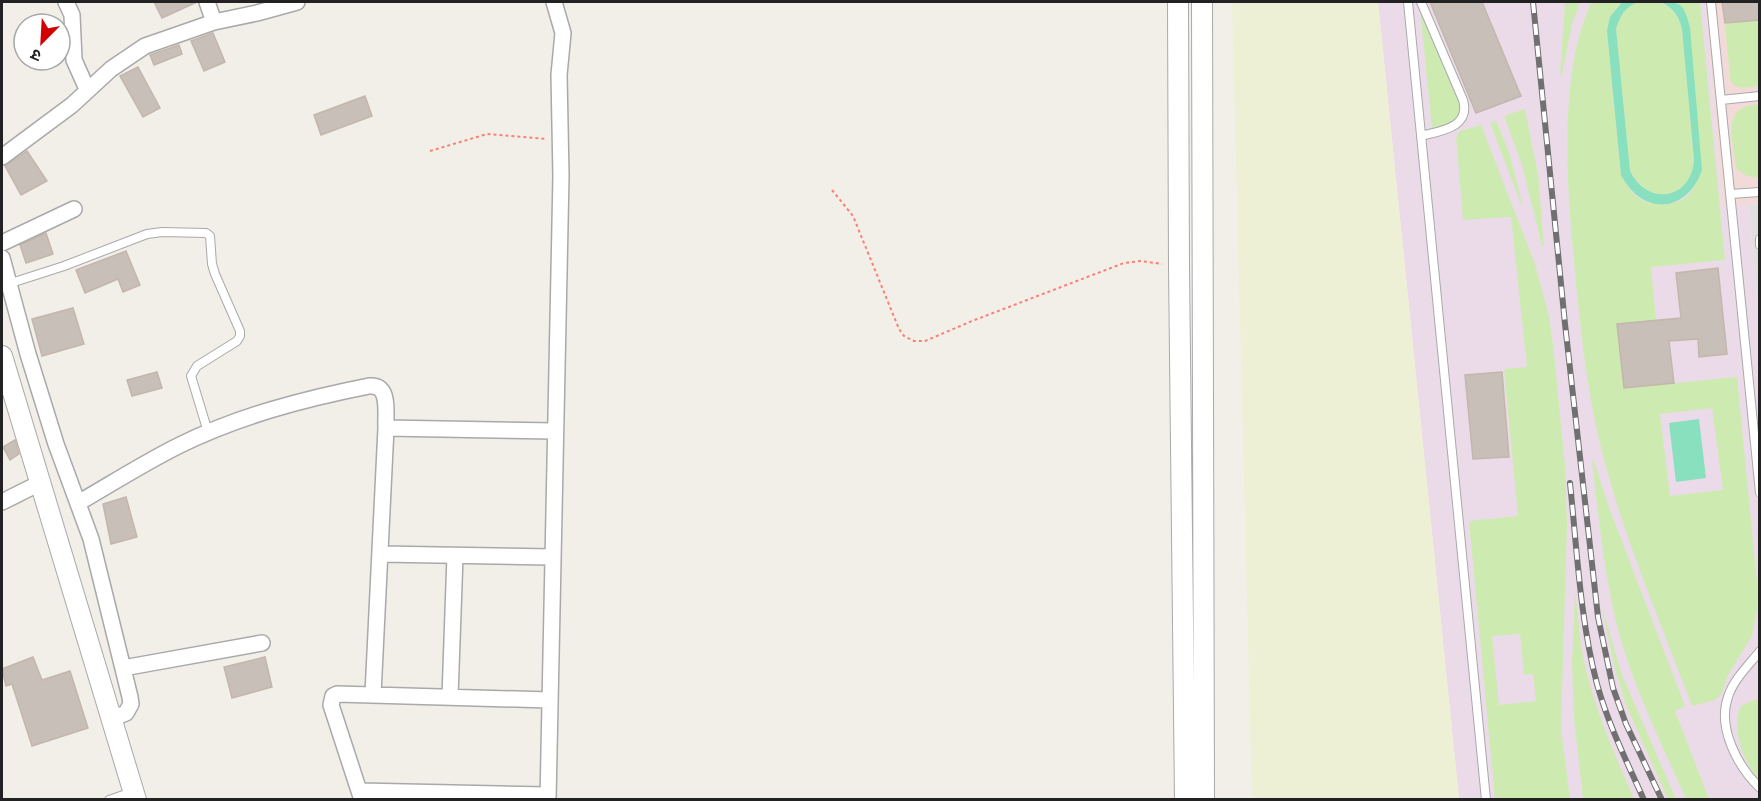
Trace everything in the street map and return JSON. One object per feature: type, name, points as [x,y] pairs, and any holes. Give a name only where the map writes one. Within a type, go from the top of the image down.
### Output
[{"type":"street","points":[[66,2],[72,15],[74,60],[87,89]]},
{"type":"street","points":[[207,2],[214,22]]},
{"type":"street","points":[[2,157],[72,105],[111,69],[145,46],[214,22],[297,2]]},
{"type":"street","points":[[549,700],[337,694],[331,700],[361,795],[548,797],[551,557],[557,392],[559,75],[563,33],[554,2]]},
{"type":"street","points":[[1178,2],[1185,800]]},
{"type":"street","points":[[1202,2],[1204,800]]},
{"type":"street","points":[[2,243],[74,209]]},
{"type":"street","points":[[2,258],[56,444],[91,539],[123,668],[131,704],[126,714],[111,719]]},
{"type":"street","points":[[2,356],[135,796]]},
{"type":"street","points":[[78,503],[170,450],[208,432],[302,400],[376,385],[384,393],[386,428],[373,694]]},
{"type":"street","points":[[386,428],[555,431]]},
{"type":"street","points":[[2,502],[40,483]]},
{"type":"street","points":[[381,554],[551,557]]},
{"type":"street","points":[[450,697],[455,556]]},
{"type":"street","points":[[123,668],[262,643]]},
{"type":"lane","points":[[1408,2],[1486,800]]},
{"type":"lane","points":[[1421,2],[1463,100],[1465,111],[1460,122],[1455,126],[1421,136]]},
{"type":"lane","points":[[1712,2],[1760,493]]},
{"type":"lane","points":[[1721,100],[1760,96]]},
{"type":"lane","points":[[1730,194],[1760,192]]},
{"type":"lane","points":[[8,284],[64,266],[147,234],[206,233],[210,236],[214,274],[240,331],[237,341],[197,366],[191,376],[208,432]]},
{"type":"lane","points":[[1760,239],[1760,245]]},
{"type":"lane","points":[[1760,651],[1728,694],[1724,711],[1732,750],[1746,776],[1760,788]]},
{"type":"lane","points":[[109,800],[135,796]]},
{"type":"path","points":[[430,151],[487,134],[560,140]]},
{"type":"path","points":[[832,190],[853,216],[899,329],[904,336],[914,341],[925,341],[1124,264],[1141,261],[1179,267]]},
{"type":"shaded area","points":[[1378,2],[1705,2],[1722,207],[1749,205],[1759,320],[1759,799],[1459,799]]},
{"type":"shaded area","points":[[1705,2],[1759,2],[1759,204],[1722,208]]},
{"type":"shaded area","points":[[1759,204],[1759,320],[1749,205]]},
{"type":"green space","points":[[1232,2],[1378,2],[1459,799],[1252,799]]},
{"type":"green space","points":[[1565,2],[1580,2],[1572,24],[1562,75],[1560,75]]},
{"type":"green space","points":[[1591,2],[1622,2],[1618,5],[1607,31],[1621,175],[1639,198],[1651,203],[1666,204],[1686,197],[1702,170],[1679,4],[1676,2],[1700,2],[1725,260],[1651,267],[1656,320],[1617,324],[1624,388],[1737,377],[1758,593],[1757,609],[1752,636],[1728,675],[1721,695],[1715,700],[1692,706],[1634,555],[1614,494],[1599,441],[1587,374],[1571,227],[1567,140],[1575,54]],"holes":[[[1712,408],[1723,490],[1670,496],[1660,414]]]},
{"type":"green space","points":[[1622,2],[1638,2],[1624,12],[1616,29],[1630,171],[1638,183],[1657,194],[1668,194],[1686,183],[1694,159],[1682,29],[1675,12],[1660,2],[1681,6],[1690,27],[1702,170],[1695,185],[1675,202],[1652,203],[1640,198],[1621,175],[1607,31],[1610,17]]},
{"type":"green space","points":[[1635,2],[1665,5],[1675,14],[1682,29],[1694,159],[1686,183],[1668,194],[1657,194],[1647,190],[1638,183],[1630,171],[1616,29],[1623,14]]},
{"type":"green space","points":[[1420,10],[1460,103],[1458,114],[1452,122],[1432,128]]},
{"type":"green space","points":[[1759,20],[1759,86],[1746,88],[1735,86],[1730,79],[1725,23]]},
{"type":"green space","points":[[1759,104],[1759,177],[1752,177],[1743,174],[1736,167],[1732,125],[1739,111],[1747,106]]},
{"type":"green space","points":[[1525,109],[1538,174],[1544,246],[1542,246],[1522,165],[1504,116]]},
{"type":"green space","points":[[1496,121],[1509,152],[1521,204],[1490,123]]},
{"type":"green space","points":[[1481,125],[1535,264],[1549,316],[1565,466],[1567,525],[1561,729],[1570,799],[1495,799],[1469,521],[1518,516],[1504,369],[1527,367],[1511,217],[1463,220],[1456,137],[1460,131]],"holes":[[[1520,634],[1524,675],[1533,674],[1536,701],[1499,705],[1492,636]]]},
{"type":"green space","points":[[1699,419],[1706,478],[1676,482],[1669,423]]},
{"type":"green space","points":[[1592,461],[1594,461],[1608,505],[1685,706],[1675,711],[1709,799],[1686,799],[1625,655],[1606,569]]},
{"type":"green space","points":[[1575,592],[1582,648],[1592,693],[1634,799],[1583,799],[1574,720],[1572,661]]},
{"type":"green space","points":[[1601,603],[1622,675],[1676,799],[1668,799],[1626,705],[1615,669]]},
{"type":"green space","points":[[1756,699],[1760,700],[1759,780],[1748,764],[1740,745],[1737,725],[1741,706]]},
{"type":"building","points":[[154,2],[197,2],[162,18]]},
{"type":"building","points":[[1430,2],[1482,2],[1521,96],[1476,113]]},
{"type":"building","points":[[1722,2],[1760,2],[1760,20],[1725,23]]},
{"type":"building","points":[[213,33],[225,62],[204,71],[191,41]]},
{"type":"building","points":[[179,45],[182,54],[154,65],[150,55]]},
{"type":"building","points":[[138,67],[160,108],[143,117],[120,76]]},
{"type":"building","points":[[365,96],[372,116],[321,135],[314,115]]},
{"type":"building","points":[[27,151],[47,181],[21,195],[5,166]]},
{"type":"building","points":[[46,233],[53,254],[26,263],[20,245]]},
{"type":"building","points":[[126,251],[140,285],[123,292],[118,279],[85,293],[76,270]]},
{"type":"building","points":[[1718,268],[1727,354],[1699,357],[1698,339],[1669,341],[1674,383],[1624,388],[1617,324],[1681,318],[1676,273]]},
{"type":"building","points":[[73,308],[84,344],[42,356],[32,319]]},
{"type":"building","points":[[157,372],[162,388],[132,396],[127,380]]},
{"type":"building","points":[[1502,372],[1509,457],[1473,459],[1465,375]]},
{"type":"building","points":[[15,440],[19,454],[10,460],[3,447]]},
{"type":"building","points":[[126,497],[137,537],[111,544],[103,504]]},
{"type":"building","points":[[33,657],[42,680],[70,671],[88,728],[32,746],[12,684],[6,686],[2,669]]},
{"type":"building","points":[[265,657],[272,687],[232,698],[224,667]]},
{"type":"railway","points":[[1533,2],[1565,324],[1598,617],[1613,688],[1626,724],[1662,800]]},
{"type":"railway","points":[[1570,483],[1580,584],[1591,659],[1607,714],[1644,800]]}]
